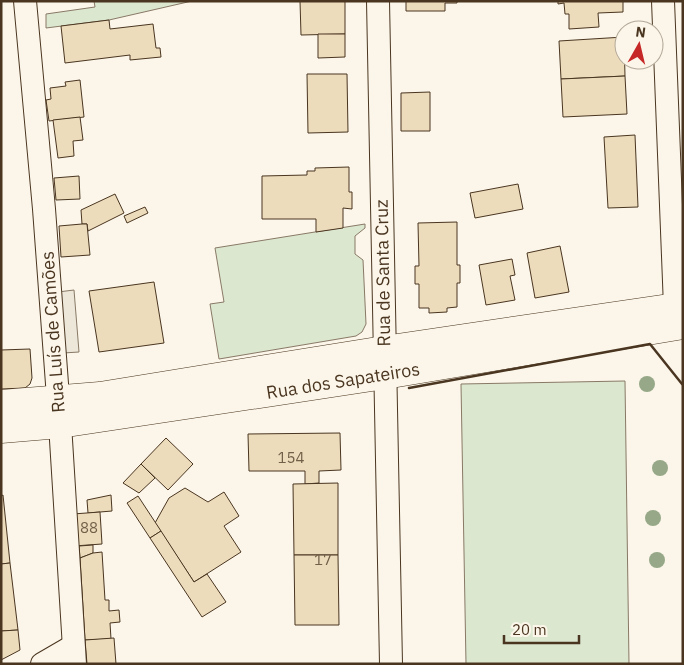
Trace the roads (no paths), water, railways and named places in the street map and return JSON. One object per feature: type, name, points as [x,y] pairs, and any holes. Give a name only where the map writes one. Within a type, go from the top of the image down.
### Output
[{"type":"street","name":"Rua Luís de Camões","points":[[25,1],[44,209],[74,655]]},
{"type":"street","name":"Rua de Santa Cruz","points":[[378,1],[391,664]]},
{"type":"street","points":[[662,1],[680,313]]},
{"type":"street","name":"Rua dos Sapateiros","points":[[1,429],[59,412],[100,396],[385,363],[680,313]]},
{"type":"street","name":"Rua dos Sapateiros","points":[[1,404],[59,412]]},
{"type":"street","points":[[42,664],[74,655]]}]
